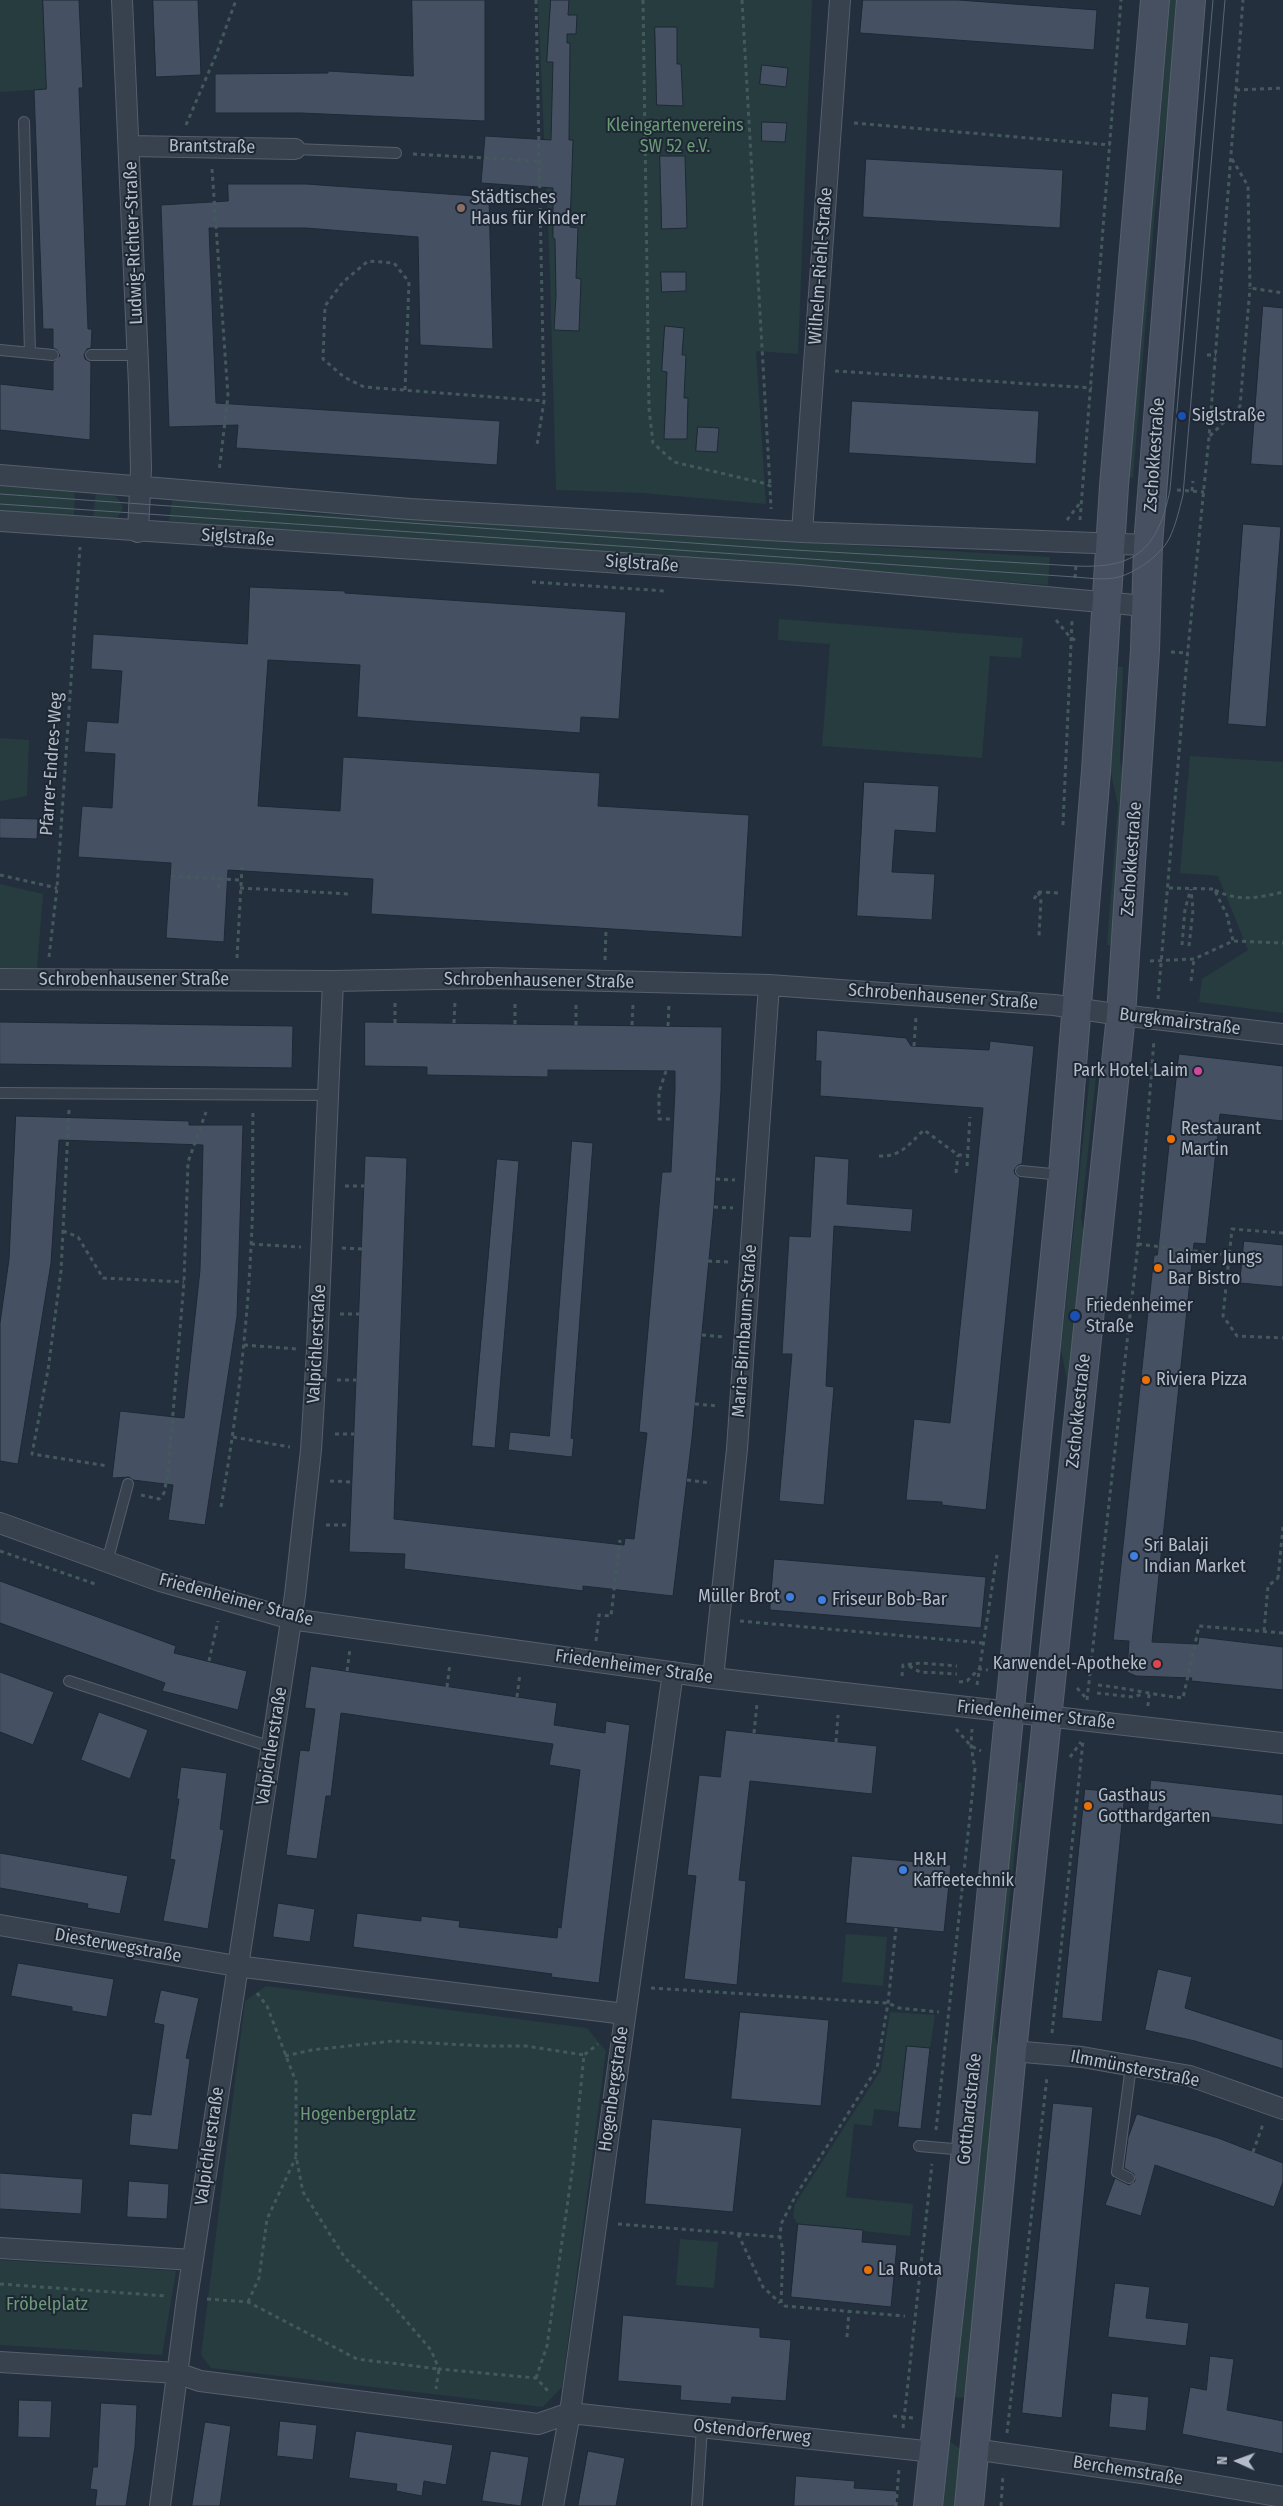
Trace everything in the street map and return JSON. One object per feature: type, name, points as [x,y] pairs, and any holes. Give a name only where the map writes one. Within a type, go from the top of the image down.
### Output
[{"type":"main road","points":[[1010,1712],[1063,1175],[1096,770],[1105,603],[1155,0]]},
{"type":"main road","name":"Zschokkestraße","points":[[1047,1716],[1121,1016],[1145,650],[1148,545],[1191,0]]},
{"type":"main road","name":"Gotthardstraße","points":[[928,2506],[1010,1712]]},
{"type":"main road","name":"Gotthardstraße","points":[[969,2506],[1012,2051],[1047,1716]]},
{"type":"street","name":"Ludwig-Richter-Straße","points":[[122,0],[138,356],[140,486]]},
{"type":"street","name":"Wilhelm-Riehl-Straße","points":[[802,532],[840,0]]},
{"type":"street","name":"Brantstraße","points":[[130,146],[295,149]]},
{"type":"street","points":[[0,475],[410,509],[802,532],[1148,545]]},
{"type":"street","points":[[138,532],[140,486]]},
{"type":"street","name":"Siglstraße","points":[[0,520],[138,532],[799,574],[1146,606]]},
{"type":"street","name":"Schrobenhausener Straße","points":[[0,979],[333,981],[488,978],[770,985],[1076,1008]]},
{"type":"street","name":"Valpichlerstraße","points":[[160,2506],[187,2298],[236,1966],[291,1619],[311,1450],[322,1248],[333,981]]},
{"type":"street","name":"Maria-Birnbaum-Straße","points":[[713,1678],[737,1450],[770,985]]},
{"type":"street","name":"Burgkmairstraße","points":[[1076,1008],[1121,1016],[1283,1034]]},
{"type":"street","name":"Friedenheimer Straße","points":[[0,1523],[160,1581],[291,1619],[713,1678],[1283,1743]]},
{"type":"street","name":"Hogenbergstraße","points":[[553,2506],[570,2413],[673,1672]]},
{"type":"street","name":"Diesterwegstraße","points":[[0,1925],[236,1966]]},
{"type":"street","points":[[236,1966],[625,2014]]},
{"type":"street","name":"Ilmmünsterstraße","points":[[1012,2051],[1049,2054],[1190,2076],[1276,2107]]},
{"type":"street","points":[[0,2248],[193,2260]]},
{"type":"street","points":[[0,2362],[177,2373],[200,2381],[434,2409],[538,2424],[570,2413]]},
{"type":"street","name":"Ostendorferweg","points":[[570,2413],[934,2452]]},
{"type":"street","name":"Berchemstraße","points":[[973,2449],[1005,2452],[1283,2497]]},
{"type":"lane","points":[[24,122],[30,352]]},
{"type":"lane","points":[[295,149],[396,153]]},
{"type":"lane","points":[[0,350],[53,355]]},
{"type":"lane","points":[[91,356],[138,356]]},
{"type":"lane","points":[[0,1093],[329,1095]]},
{"type":"lane","points":[[1021,1171],[1063,1175]]},
{"type":"lane","points":[[107,1562],[127,1488]]},
{"type":"lane","points":[[69,1681],[271,1747]]},
{"type":"lane","points":[[1129,2178],[1117,2172],[1131,2066]]},
{"type":"lane","points":[[919,2146],[966,2150]]},
{"type":"lane","points":[[697,2506],[702,2427]]},
{"type":"path","points":[[177,147],[216,55],[236,0]]},
{"type":"path","points":[[536,0],[544,401],[537,445]]},
{"type":"path","points":[[643,0],[649,408],[653,443],[674,462],[770,486]]},
{"type":"path","points":[[742,0],[771,512]]},
{"type":"path","points":[[1063,834],[1070,637],[1092,388],[1121,0]]},
{"type":"path","points":[[1090,1678],[1138,1244],[1188,653],[1210,437],[1243,0]]},
{"type":"path","points":[[1236,90],[1283,88]]},
{"type":"path","points":[[831,122],[1110,145]]},
{"type":"path","points":[[206,147],[214,176],[228,396],[215,492]]},
{"type":"path","points":[[396,153],[539,161]]},
{"type":"path","points":[[1210,437],[1240,406],[1250,288],[1248,186],[1231,158]]},
{"type":"path","points":[[405,390],[409,282],[394,263],[368,261],[343,282],[325,306],[323,359],[344,377],[364,387],[544,401]]},
{"type":"path","points":[[1250,288],[1283,293]]},
{"type":"path","points":[[1207,355],[1216,355]]},
{"type":"path","points":[[813,370],[1092,388]]},
{"type":"path","points":[[1192,491],[1193,481]]},
{"type":"path","points":[[71,549],[90,550]]},
{"type":"path","name":"Pfarrer-Endres-Weg","points":[[46,980],[57,888],[80,550]]},
{"type":"path","points":[[529,581],[666,591]]},
{"type":"path","points":[[1052,615],[1070,637],[1084,645],[1103,647]]},
{"type":"path","points":[[1145,650],[1188,653]]},
{"type":"path","points":[[235,981],[242,867]]},
{"type":"path","points":[[0,875],[57,888]]},
{"type":"path","points":[[171,876],[241,880]]},
{"type":"path","points":[[219,879],[219,888]]},
{"type":"path","points":[[1060,903],[1061,884]]},
{"type":"path","points":[[240,888],[350,894]]},
{"type":"path","points":[[1169,888],[1214,889],[1238,898],[1258,898],[1283,892]]},
{"type":"path","points":[[1189,946],[1192,910],[1191,889]]},
{"type":"path","points":[[1182,945],[1185,909],[1191,889]]},
{"type":"path","points":[[1214,889],[1227,915],[1233,941]]},
{"type":"path","points":[[1038,892],[1061,894]]},
{"type":"path","points":[[1034,899],[1038,892]]},
{"type":"path","points":[[1038,892],[1041,899],[1039,936]]},
{"type":"path","points":[[604,981],[606,929]]},
{"type":"path","points":[[1150,961],[1194,959],[1233,941],[1283,943]]},
{"type":"path","points":[[1191,981],[1194,959]]},
{"type":"path","points":[[914,1046],[918,996]]},
{"type":"path","points":[[666,1071],[659,1092],[659,1119],[673,1119]]},
{"type":"path","points":[[70,1094],[64,1231],[56,1320],[32,1454],[108,1466]]},
{"type":"path","points":[[127,1488],[159,1499],[164,1493],[168,1473],[184,1282],[188,1162],[211,1095]]},
{"type":"path","points":[[221,1507],[233,1437],[244,1345],[251,1244],[253,1095]]},
{"type":"path","points":[[967,1166],[970,1118]]},
{"type":"path","points":[[879,1156],[892,1156],[904,1149],[924,1130],[958,1155],[967,1155]]},
{"type":"path","points":[[956,1173],[958,1155]]},
{"type":"path","points":[[1283,1233],[1232,1229],[1223,1316],[1237,1336],[1283,1338]]},
{"type":"path","points":[[64,1231],[78,1237],[103,1278],[184,1282]]},
{"type":"path","points":[[251,1244],[322,1248]]},
{"type":"path","points":[[1138,1244],[1228,1255]]},
{"type":"path","points":[[244,1345],[317,1350]]},
{"type":"path","points":[[233,1437],[311,1450]]},
{"type":"path","points":[[1278,1578],[1283,1527]]},
{"type":"path","points":[[593,1661],[599,1615],[611,1616],[620,1540]]},
{"type":"path","points":[[896,2506],[974,1769],[971,1746],[974,1708],[997,1554]]},
{"type":"path","points":[[1264,1630],[1268,1586],[1278,1578],[1283,1578]]},
{"type":"path","points":[[209,1661],[219,1613]]},
{"type":"path","points":[[719,1619],[983,1643]]},
{"type":"path","points":[[1097,1693],[1133,1697],[1149,1694],[1183,1698],[1199,1626],[1283,1633]]},
{"type":"path","points":[[590,1637],[605,1639]]},
{"type":"path","points":[[902,1676],[903,1666],[921,1663],[957,1666]]},
{"type":"path","points":[[908,1666],[920,1672],[957,1674]]},
{"type":"path","points":[[979,1669],[1014,1673]]},
{"type":"path","points":[[951,1681],[967,1681],[979,1669]]},
{"type":"path","points":[[893,1674],[912,1676]]},
{"type":"path","points":[[1051,1677],[1069,1679],[1088,1699],[1096,1700]]},
{"type":"path","points":[[754,1733],[760,1683]]},
{"type":"path","points":[[1098,1685],[1134,1689],[1144,1694]]},
{"type":"path","points":[[836,1742],[841,1692]]},
{"type":"path","points":[[1148,1706],[1149,1694]]},
{"type":"path","points":[[1139,1705],[1158,1707]]},
{"type":"path","points":[[1001,2506],[1005,2452],[1083,1739]]},
{"type":"path","points":[[781,2303],[783,2251],[780,2237],[781,2224],[796,2195],[877,2068],[888,2003],[896,1928]]},
{"type":"path","points":[[628,1987],[888,2003],[899,2008],[939,2012]]},
{"type":"path","points":[[267,2006],[296,2082],[296,2156],[303,2192],[345,2258],[390,2302],[431,2350],[439,2369],[434,2409]]},
{"type":"path","points":[[286,2056],[312,2050],[393,2041],[485,2046],[526,2046],[584,2055],[609,2036],[625,2014]]},
{"type":"path","points":[[536,2378],[547,2346],[573,2165],[584,2055]]},
{"type":"path","points":[[1253,2152],[1276,2107]]},
{"type":"path","points":[[248,2302],[258,2278],[267,2219],[296,2156]]},
{"type":"path","points":[[596,2222],[780,2237]]},
{"type":"path","points":[[738,2234],[763,2287],[785,2306],[905,2316]]},
{"type":"path","points":[[0,2284],[248,2302],[357,2359],[536,2378],[570,2413]]},
{"type":"path","points":[[847,2337],[849,2311]]},
{"type":"green space","points":[[0,0],[43,0],[46,89],[0,92]]},
{"type":"green space","name":"Kleingartenvereins SW 52 e.V.","points":[[538,0],[812,0],[798,354],[756,351],[766,504],[642,493],[556,490],[550,273]]},
{"type":"green space","points":[[1165,0],[1179,0],[1174,62],[1155,209],[1133,478],[1127,477]]},
{"type":"green space","points":[[0,485],[75,488],[74,519],[0,512]]},
{"type":"green space","points":[[96,490],[109,493],[119,500],[123,508],[118,517],[109,520],[93,520]]},
{"type":"green space","points":[[178,499],[306,513],[1050,557],[1048,585],[169,521],[172,502]]},
{"type":"green space","points":[[779,619],[1023,638],[1021,658],[990,656],[982,758],[822,746],[830,644],[778,640]]},
{"type":"green space","points":[[1116,667],[1123,667],[1120,761],[1128,802],[1117,946],[1107,945],[1118,805],[1110,769]]},
{"type":"green space","points":[[0,738],[29,740],[27,796],[0,801]]},
{"type":"green space","points":[[1190,756],[1283,762],[1283,1013],[1199,1002],[1202,979],[1248,950],[1218,876],[1180,873]]},
{"type":"green space","points":[[0,884],[43,894],[37,969],[0,968]]},
{"type":"green space","points":[[1091,1065],[1097,1066],[1081,1217],[1087,1250],[1046,1651],[1039,1650],[1067,1381],[1061,1349]]},
{"type":"green space","points":[[1014,1781],[1022,1783],[995,2036],[1001,2058],[966,2397],[957,2398],[951,2394]]},
{"type":"green space","points":[[846,1934],[887,1937],[883,1986],[842,1982]]},
{"type":"green space","name":"Hogenbergplatz","points":[[266,1986],[587,2028],[606,2051],[562,2387],[543,2407],[211,2368],[201,2355],[245,2001]]},
{"type":"green space","points":[[890,2012],[935,2015],[930,2048],[907,2046],[900,2112],[874,2109],[872,2126],[854,2124],[846,2197],[913,2204],[910,2236],[798,2224],[793,2217],[795,2204],[881,2070]]},
{"type":"green space","points":[[680,2239],[718,2242],[714,2288],[676,2285]]},
{"type":"green space","name":"Fröbelplatz","points":[[0,2260],[176,2271],[162,2355],[0,2345]]},
{"type":"green space","points":[[950,2442],[961,2449],[955,2506],[940,2506],[945,2449]]},
{"type":"building","points":[[43,0],[79,0],[83,88],[79,88],[88,329],[92,329],[91,348],[87,349],[84,355],[85,359],[91,362],[90,440],[0,430],[0,384],[53,390],[53,362],[60,356],[57,350],[53,348],[53,329],[43,329],[34,90],[46,89]]},
{"type":"building","points":[[153,0],[198,0],[201,75],[156,77]]},
{"type":"building","points":[[412,0],[485,0],[485,121],[301,113],[215,113],[215,74],[328,73],[328,71],[413,76]]},
{"type":"building","points":[[551,0],[569,0],[568,15],[577,15],[576,34],[567,34],[567,43],[570,43],[569,140],[573,140],[570,227],[578,228],[576,278],[581,279],[579,331],[554,330],[556,296],[553,188],[481,183],[485,136],[551,140],[553,62],[547,62]]},
{"type":"building","points":[[863,0],[958,0],[1097,10],[1094,50],[860,33]]},
{"type":"building","points":[[655,27],[677,27],[677,64],[681,64],[683,106],[657,105]]},
{"type":"building","points":[[762,65],[788,68],[786,87],[760,84]]},
{"type":"building","points":[[762,122],[787,123],[785,142],[762,141]]},
{"type":"building","points":[[660,156],[685,156],[687,228],[662,229]]},
{"type":"building","points":[[866,159],[1063,170],[1060,228],[863,217]]},
{"type":"building","points":[[228,184],[306,184],[489,197],[493,349],[420,345],[418,237],[306,228],[209,228],[216,403],[500,421],[497,465],[236,448],[238,425],[169,427],[161,205],[228,201]]},
{"type":"building","points":[[661,272],[686,272],[686,291],[662,292]]},
{"type":"building","points":[[1263,306],[1283,308],[1283,466],[1251,464]]},
{"type":"building","points":[[665,326],[684,328],[682,355],[686,355],[684,398],[688,398],[687,439],[664,439],[667,372],[662,371]]},
{"type":"building","points":[[852,401],[1039,411],[1036,464],[849,453]]},
{"type":"building","points":[[698,427],[719,428],[717,452],[696,451]]},
{"type":"building","points":[[1243,524],[1281,527],[1266,727],[1228,724]]},
{"type":"building","points":[[250,587],[345,591],[345,593],[626,612],[619,719],[581,717],[580,733],[357,717],[360,665],[268,660],[258,806],[340,811],[343,757],[600,773],[598,806],[749,815],[742,937],[371,914],[373,879],[228,870],[224,942],[166,938],[171,863],[78,857],[82,806],[112,808],[115,754],[84,752],[87,721],[118,723],[122,671],[91,669],[93,634],[247,644]]},
{"type":"building","points":[[864,782],[939,786],[936,833],[895,830],[892,872],[935,874],[932,920],[857,916]]},
{"type":"building","points":[[0,818],[38,819],[37,839],[0,838]]},
{"type":"building","points":[[0,1022],[293,1026],[292,1068],[0,1064]]},
{"type":"building","points":[[365,1022],[722,1027],[721,1091],[714,1207],[692,1438],[673,1596],[583,1586],[583,1591],[404,1569],[405,1554],[349,1552],[365,1156],[407,1158],[394,1519],[624,1545],[625,1538],[634,1539],[647,1433],[639,1432],[662,1172],[671,1172],[675,1090],[675,1071],[548,1070],[548,1077],[427,1075],[427,1067],[365,1066]]},
{"type":"building","points":[[817,1030],[906,1038],[911,1046],[989,1050],[990,1041],[1034,1046],[1022,1164],[1018,1165],[1014,1170],[1015,1174],[1020,1178],[986,1510],[942,1505],[942,1502],[906,1500],[914,1419],[950,1423],[983,1108],[820,1096],[821,1061],[816,1061]]},
{"type":"building","points":[[1179,1054],[1283,1066],[1283,1121],[1220,1114],[1206,1244],[1194,1243],[1152,1642],[1198,1644],[1199,1637],[1283,1647],[1283,1690],[1191,1681],[1192,1678],[1136,1676],[1127,1672],[1129,1641],[1113,1640],[1154,1255],[1157,1255]]},
{"type":"building","points":[[16,1116],[189,1121],[189,1125],[243,1125],[237,1317],[205,1525],[168,1520],[173,1485],[133,1480],[129,1477],[112,1478],[120,1411],[184,1418],[200,1270],[203,1145],[59,1140],[51,1263],[18,1464],[0,1461],[0,1323],[9,1259]]},
{"type":"building","points":[[572,1141],[593,1143],[571,1438],[574,1439],[572,1457],[508,1450],[510,1432],[549,1436]]},
{"type":"building","points":[[815,1156],[849,1159],[847,1204],[913,1209],[911,1232],[834,1226],[826,1386],[834,1387],[824,1505],[779,1501],[792,1354],[782,1354],[789,1236],[810,1237]]},
{"type":"building","points":[[497,1159],[519,1161],[495,1448],[472,1446]]},
{"type":"building","points":[[1244,1241],[1283,1245],[1283,1287],[1240,1283]]},
{"type":"building","points":[[774,1559],[986,1577],[981,1628],[770,1610]]},
{"type":"building","points":[[0,1581],[176,1646],[174,1653],[247,1671],[238,1710],[162,1691],[165,1683],[0,1623]]},
{"type":"building","points":[[311,1666],[557,1703],[554,1725],[605,1733],[606,1721],[630,1725],[599,1983],[551,1977],[552,1974],[353,1947],[357,1913],[421,1921],[421,1916],[460,1921],[459,1927],[557,1938],[558,1927],[561,1928],[580,1770],[549,1765],[553,1744],[341,1713],[331,1796],[326,1796],[317,1859],[286,1855],[300,1750],[309,1751],[315,1709],[305,1708]]},
{"type":"building","points":[[0,1672],[54,1692],[33,1745],[0,1732]]},
{"type":"building","points":[[99,1712],[148,1730],[130,1779],[81,1760]]},
{"type":"building","points":[[726,1730],[877,1746],[872,1794],[750,1781],[739,1880],[746,1881],[737,1985],[684,1979],[696,1876],[687,1875],[699,1775],[720,1777]]},
{"type":"building","points":[[181,1767],[227,1773],[220,1829],[224,1830],[208,1929],[163,1921],[175,1860],[170,1859],[179,1799],[177,1799]]},
{"type":"building","points":[[1151,1780],[1283,1795],[1283,1825],[1148,1810]]},
{"type":"building","points":[[1085,1789],[1125,1793],[1102,2022],[1062,2018]]},
{"type":"building","points":[[0,1853],[128,1876],[120,1914],[87,1908],[88,1904],[0,1888]]},
{"type":"building","points":[[852,1856],[951,1865],[944,1932],[846,1923]]},
{"type":"building","points":[[278,1903],[315,1909],[310,1942],[273,1937]]},
{"type":"building","points":[[18,1963],[114,1979],[107,2017],[72,2011],[72,2007],[11,1996]]},
{"type":"building","points":[[1158,1969],[1192,1977],[1185,2008],[1283,2040],[1283,2069],[1195,2041],[1145,2030]]},
{"type":"building","points":[[161,1990],[199,1998],[186,2058],[190,2059],[178,2150],[129,2145],[132,2113],[151,2115],[164,2025],[154,2023]]},
{"type":"building","points":[[740,2012],[829,2020],[821,2106],[731,2099]]},
{"type":"building","points":[[907,2046],[930,2048],[921,2129],[898,2127]]},
{"type":"building","points":[[1053,2103],[1093,2107],[1062,2418],[1022,2413]]},
{"type":"building","points":[[1137,2114],[1218,2138],[1283,2163],[1283,2182],[1274,2207],[1155,2165],[1141,2216],[1105,2205],[1115,2178],[1129,2185],[1135,2181],[1134,2174],[1124,2168],[1128,2138]]},
{"type":"building","points":[[652,2119],[742,2128],[733,2212],[645,2204]]},
{"type":"building","points":[[0,2173],[83,2179],[81,2214],[0,2209]]},
{"type":"building","points":[[129,2181],[169,2184],[167,2219],[127,2217]]},
{"type":"building","points":[[798,2224],[863,2230],[862,2242],[897,2245],[891,2307],[791,2297]]},
{"type":"building","points":[[1115,2283],[1150,2287],[1146,2318],[1189,2323],[1186,2346],[1108,2337]]},
{"type":"building","points":[[623,2315],[760,2328],[760,2337],[791,2340],[786,2401],[732,2397],[731,2404],[680,2400],[681,2386],[618,2381]]},
{"type":"building","points":[[1210,2356],[1234,2359],[1227,2410],[1283,2421],[1283,2454],[1182,2434],[1190,2387],[1206,2390]]},
{"type":"building","points":[[1112,2393],[1149,2397],[1146,2431],[1109,2427]]},
{"type":"building","points":[[19,2400],[52,2401],[50,2438],[18,2437]]},
{"type":"building","points":[[101,2403],[137,2405],[135,2447],[126,2506],[95,2506],[97,2490],[90,2489],[93,2467],[97,2467]]},
{"type":"building","points":[[280,2421],[317,2425],[313,2460],[277,2456]]},
{"type":"building","points":[[205,2422],[231,2426],[220,2506],[192,2506]]},
{"type":"building","points":[[356,2431],[453,2445],[446,2485],[424,2481],[422,2496],[396,2491],[397,2484],[349,2478]]},
{"type":"building","points":[[491,2451],[529,2457],[521,2506],[482,2501]]},
{"type":"building","points":[[588,2451],[625,2458],[616,2506],[578,2506]]},
{"type":"building","points":[[796,2476],[855,2481],[854,2488],[897,2491],[896,2506],[794,2506]]},
{"type":"tram line","points":[[0,494],[777,549],[1076,566],[1115,564],[1129,559],[1141,551],[1159,527],[1170,490],[1213,0]]},
{"type":"tram line","points":[[0,504],[1094,579],[1114,578],[1129,573],[1153,558],[1165,545],[1174,528],[1183,495],[1225,0]]},
{"type":"place","name":"Städtisches Haus für Kinder","points":[[461,208]]},
{"type":"place","name":"Siglstraße","points":[[1182,416]]},
{"type":"place","name":"Park Hotel Laim","points":[[1198,1071]]},
{"type":"place","name":"Restaurant Martin","points":[[1171,1139]]},
{"type":"place","name":"Laimer Jungs Bar Bistro","points":[[1158,1268]]},
{"type":"place","name":"Friedenheimer Straße","points":[[1075,1316]]},
{"type":"place","name":"Riviera Pizza","points":[[1146,1380]]},
{"type":"place","name":"Sri Balaji Indian Market","points":[[1134,1556]]},
{"type":"place","name":"Müller Brot","points":[[790,1597]]},
{"type":"place","name":"Friseur Bob-Bar","points":[[822,1600]]},
{"type":"place","name":"Karwendel-Apotheke","points":[[1157,1664]]},
{"type":"place","name":"Gasthaus Gotthardgarten","points":[[1088,1806]]},
{"type":"place","name":"H&H Kaffeetechnik","points":[[903,1870]]},
{"type":"place","name":"La Ruota","points":[[868,2270]]}]
